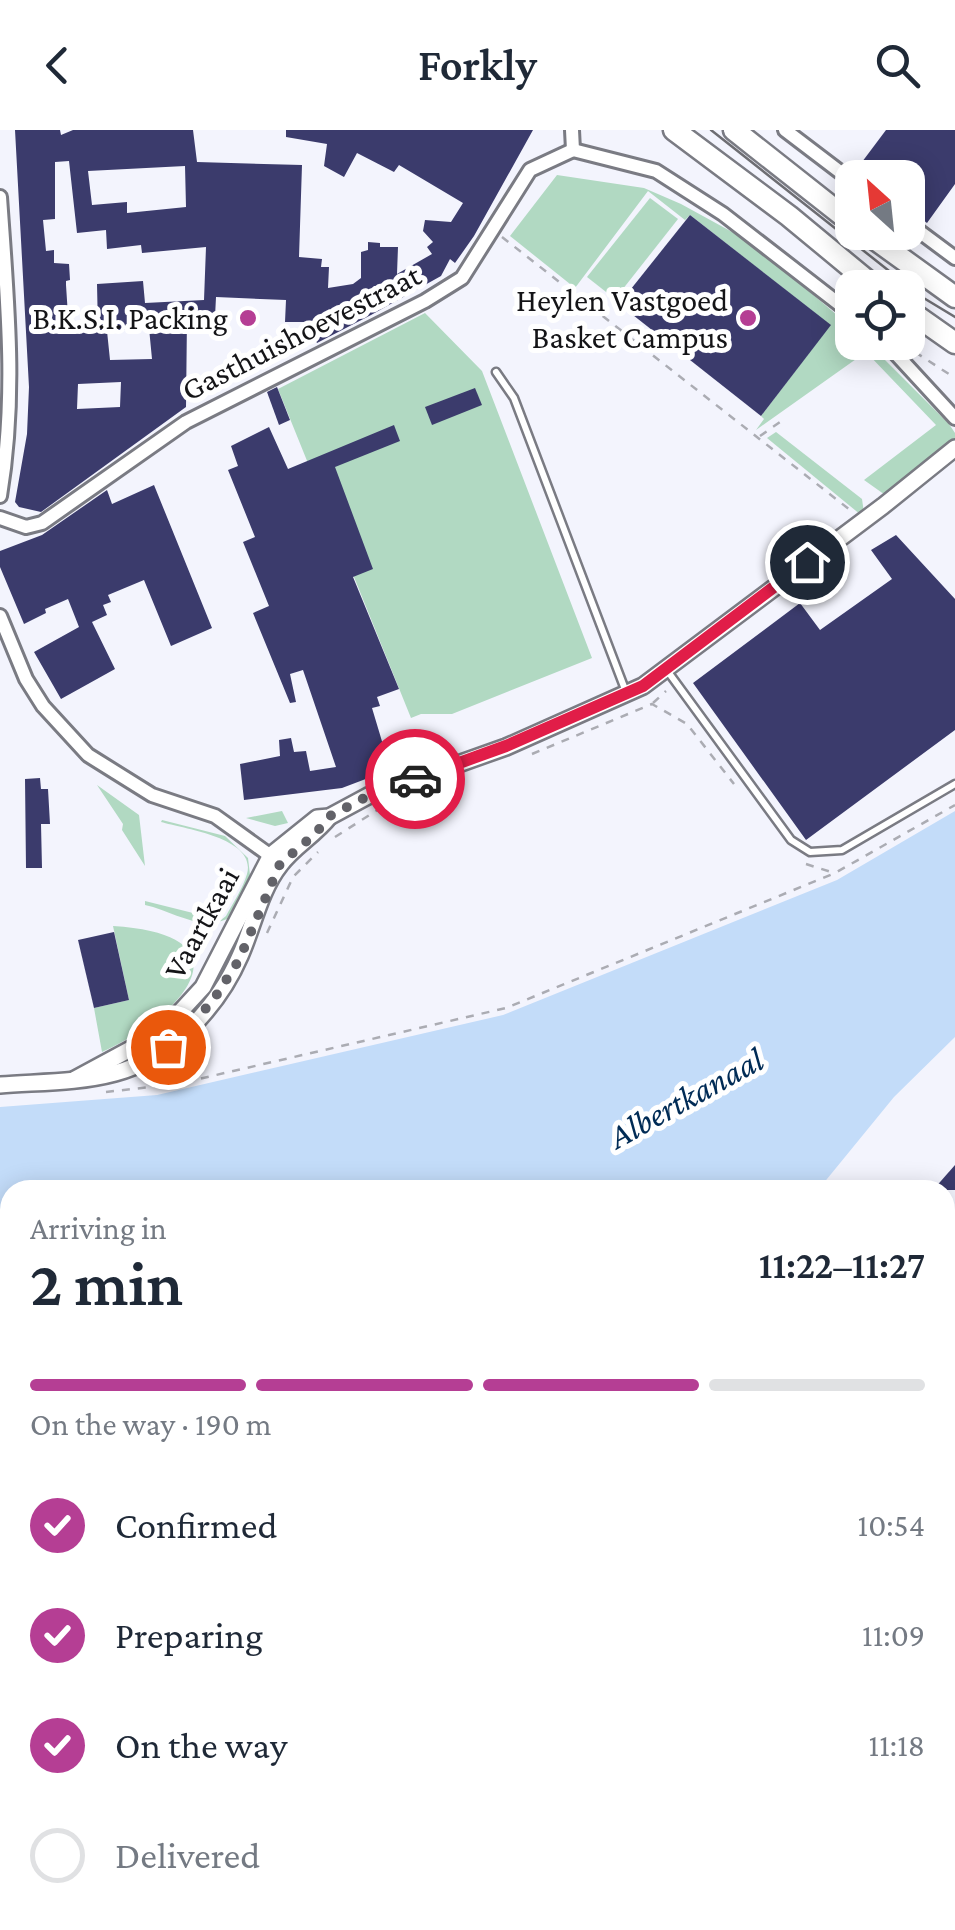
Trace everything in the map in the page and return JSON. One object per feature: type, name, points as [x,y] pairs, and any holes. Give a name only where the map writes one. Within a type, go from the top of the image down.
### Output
[{"type":"main road","points":[[674,130],[790,216],[854,270]]},
{"type":"main road","points":[[734,130],[835,210]]},
{"type":"main road","points":[[890,250],[955,297]]},
{"type":"main road","points":[[925,322],[955,343]]},
{"type":"street","points":[[572,130],[573,150],[656,172],[724,214],[835,301]]},
{"type":"street","points":[[784,130],[835,168]]},
{"type":"street","name":"Gasthuishoevestraat","points":[[0,518],[26,527],[42,523],[186,422],[462,278],[530,170],[573,150]]},
{"type":"street","points":[[0,197],[12,376],[0,496]]},
{"type":"street","points":[[925,235],[955,258]]},
{"type":"street","points":[[902,360],[955,418]]},
{"type":"street","name":"Vaartkaai","points":[[0,1085],[75,1079],[156,1032],[203,986],[275,860],[315,834],[330,816],[368,796],[506,746],[626,693],[666,669],[955,448]]},
{"type":"street","points":[[0,616],[26,679],[43,706],[88,755],[152,796],[215,816],[275,860]]},
{"type":"lane","points":[[496,372],[514,398],[626,693]]},
{"type":"lane","points":[[666,669],[791,840],[810,852],[842,850],[955,784]]},
{"type":"path","points":[[494,230],[864,520]]},
{"type":"path","points":[[585,312],[592,307]]},
{"type":"path","points":[[925,358],[955,378]]},
{"type":"path","points":[[759,437],[780,422]]},
{"type":"path","points":[[525,757],[652,704],[686,724],[733,782]]},
{"type":"path","points":[[202,1036],[187,1057],[177,1084],[506,1008],[835,873],[955,805]]},
{"type":"path","points":[[327,844],[382,808]]},
{"type":"path","points":[[265,936],[294,877],[320,850]]},
{"type":"path","points":[[802,861],[835,873]]},
{"type":"green space","points":[[557,175],[644,188],[754,244],[835,313],[835,360],[855,360],[756,430],[764,419],[761,416],[830,325],[690,215],[685,220],[648,191],[575,288],[510,236]]},
{"type":"green space","points":[[650,198],[678,219],[615,299],[587,277]]},
{"type":"green space","points":[[425,313],[482,371],[592,658],[452,714],[421,714],[411,718],[278,389]]},
{"type":"green space","points":[[874,360],[885,360],[949,424],[955,433],[955,448],[888,497],[864,480],[936,425]]},
{"type":"green space","points":[[776,432],[862,499],[864,513],[861,515],[767,438]]},
{"type":"green space","points":[[97,785],[139,815],[145,866],[122,830],[123,824]]},
{"type":"green space","points":[[282,811],[288,823],[275,826],[246,818]]},
{"type":"green space","points":[[162,820],[225,836],[248,858],[250,875],[227,919],[206,923],[145,905],[145,901],[221,920],[247,874],[247,862],[231,844]]},
{"type":"green space","points":[[113,926],[157,933],[182,944],[193,960],[191,979],[178,999],[131,1037],[102,1052],[94,1008],[129,1000]]},
{"type":"water","name":"Albertkanaal","points":[[955,811],[955,1037],[894,1097],[826,1180],[0,1180],[0,1107],[157,1095],[503,1015],[837,880]]},
{"type":"building","points":[[15,130],[60,130],[61,135],[73,130],[193,130],[197,162],[302,165],[299,257],[322,259],[321,267],[329,267],[328,288],[353,284],[361,278],[361,252],[368,250],[368,242],[398,247],[397,274],[432,254],[427,247],[433,242],[423,231],[425,220],[451,222],[463,203],[399,165],[394,172],[357,153],[344,177],[324,166],[327,144],[286,137],[286,130],[533,130],[455,263],[450,259],[441,276],[371,315],[317,343],[306,322],[285,322],[286,300],[216,297],[215,317],[187,317],[186,407],[41,512],[19,507],[15,502],[27,434],[29,387]],"holes":[[[69,161],[77,233],[106,230],[107,249],[141,245],[142,253],[206,247],[204,300],[145,303],[143,281],[97,284],[98,330],[69,331],[69,264],[54,263],[54,250],[46,251],[43,220],[55,219],[55,162]],[[185,166],[186,207],[127,213],[127,202],[92,205],[88,171]],[[149,328],[152,359],[110,360],[107,331]],[[121,382],[120,407],[77,409],[78,384]]]},
{"type":"building","points":[[886,130],[955,130],[955,184],[927,223],[925,160],[864,160]]},
{"type":"building","name":"Heylen Vastgoed Basket Campus","points":[[690,215],[831,325],[761,416],[619,304]]},
{"type":"building","points":[[277,387],[290,420],[279,425],[267,392]]},
{"type":"building","points":[[475,388],[482,405],[432,425],[425,407]]},
{"type":"building","points":[[394,425],[400,441],[335,467],[373,569],[353,577],[399,689],[377,697],[380,706],[372,708],[384,748],[393,746],[400,766],[342,788],[244,800],[240,764],[280,756],[279,740],[291,738],[294,752],[306,751],[310,771],[336,767],[303,670],[290,674],[296,702],[290,703],[253,613],[269,606],[243,542],[255,537],[228,470],[238,466],[231,446],[269,427],[288,469]]},
{"type":"building","points":[[154,485],[212,628],[171,646],[144,580],[108,595],[111,602],[103,605],[107,615],[92,622],[115,669],[61,699],[34,652],[79,627],[68,599],[24,624],[0,567],[0,551],[42,535],[107,490],[112,504]]},
{"type":"building","points":[[896,535],[955,599],[955,730],[806,840],[693,683],[800,603],[820,630],[892,579],[871,550]]},
{"type":"building","points":[[40,778],[41,789],[48,789],[50,824],[41,824],[42,868],[26,868],[25,779]]},
{"type":"building","points":[[114,932],[129,1000],[94,1008],[78,940]]},
{"type":"building","points":[[955,1165],[955,1180],[942,1180]]},
{"type":"tram line","points":[[711,130],[922,297],[955,317]]},
{"type":"way so far","points":[[168,1047],[214,999],[239,960],[280,864],[330,816],[349,804],[415,779]]},
{"type":"place","name":"B.K.S.I. Packing","points":[[248,318]]},
{"type":"place","name":"Heylen Vastgoed Basket Campus","points":[[748,318]]},
{"type":"route","points":[[415,779],[506,746],[643,686],[807,562]]}]
